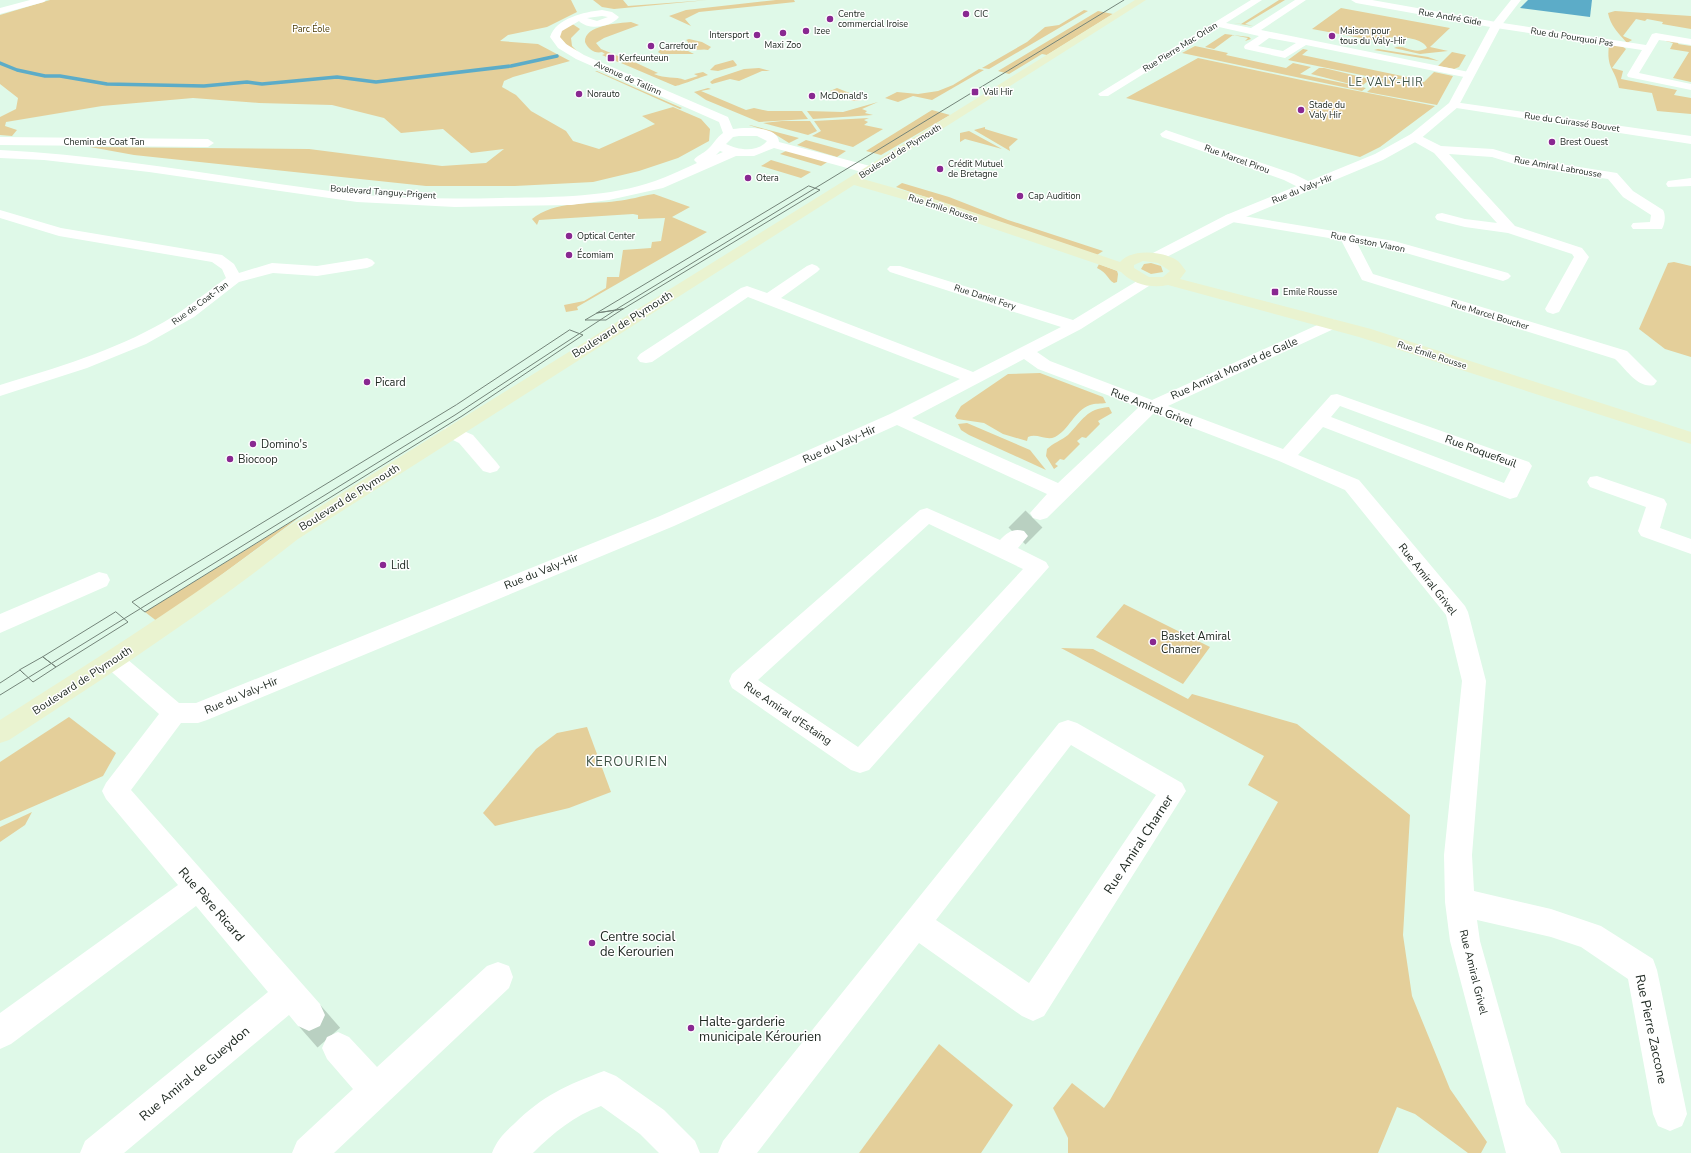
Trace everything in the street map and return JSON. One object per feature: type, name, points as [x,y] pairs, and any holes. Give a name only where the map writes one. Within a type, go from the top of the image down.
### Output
[{"type":"main road","name":"Boulevard de Plymouth","points":[[0,733],[159,630],[215,591],[291,534],[705,272],[784,236],[863,178],[1141,0]]},
{"type":"main road","name":"Boulevard de Plymouth","points":[[939,140],[945,129],[1031,74],[1074,42]]},
{"type":"main road","name":"Boulevard de Plymouth","points":[[863,178],[884,174]]},
{"type":"main road","name":"Rue Émile Rousse","points":[[863,178],[932,203],[1130,267]]},
{"type":"main road","name":"Rue Émile Rousse","points":[[974,203],[1130,267]]},
{"type":"main road","points":[[1154,258],[1173,272],[1147,281],[1130,267],[1154,258]]},
{"type":"main road","name":"Rue Émile Rousse","points":[[1173,272],[1691,438]]},
{"type":"main road","name":"Rue Émile Rousse","points":[[1173,272],[1341,319],[1691,432]]},
{"type":"street","points":[[0,11],[41,0]]},
{"type":"street","name":"Rue Pierre Mac Orlan","points":[[1104,94],[1257,0]]},
{"type":"street","points":[[1253,31],[1301,0]]},
{"type":"street","name":"Rue André Gide","points":[[1356,0],[1496,25]]},
{"type":"street","points":[[1454,105],[1496,25],[1516,0]]},
{"type":"street","points":[[586,5],[597,18]]},
{"type":"street","name":"Avenue de Tallinn","points":[[597,18],[587,23],[582,18],[569,22],[557,30],[555,37],[562,46],[580,57],[724,120],[729,134]]},
{"type":"street","name":"Avenue de Tallinn","points":[[597,18],[578,35],[578,49],[594,58],[734,118],[750,132]]},
{"type":"street","points":[[1217,24],[1469,75]]},
{"type":"street","points":[[1554,34],[1557,24]]},
{"type":"street","name":"Rue du Pourquoi Pas","points":[[1496,25],[1647,48]]},
{"type":"street","points":[[1268,34],[1249,47],[1286,55],[1304,42]]},
{"type":"street","points":[[1691,42],[1656,36],[1647,48],[1632,75],[1691,87]]},
{"type":"street","name":"Rue du Valy-Hir","points":[[1154,258],[1231,218],[1379,157],[1415,137],[1454,105]]},
{"type":"street","name":"Rue du Cuirassé Bouvet","points":[[1454,105],[1691,140]]},
{"type":"street","points":[[605,193],[658,186],[720,150],[734,152],[759,151],[772,144],[773,140],[765,134],[750,132],[729,134],[720,141],[720,150]]},
{"type":"street","name":"Rue Marcel Pirou","points":[[1166,134],[1289,177],[1307,186]]},
{"type":"street","points":[[1415,137],[1438,150],[1510,229]]},
{"type":"street","name":"Chemin de Coat Tan","points":[[0,141],[208,143]]},
{"type":"street","name":"Rue Émile Rousse","points":[[772,144],[863,178]]},
{"type":"street","name":"Rue Amiral Labrousse","points":[[1438,150],[1493,153],[1521,162],[1612,176],[1628,194],[1658,213],[1657,226],[1638,226]]},
{"type":"street","name":"Rue Émile Rousse","points":[[759,151],[834,174],[863,178]]},
{"type":"street","name":"Boulevard Tanguy-Prigent","points":[[0,154],[58,158],[388,194],[446,197],[605,193]]},
{"type":"street","name":"Boulevard Tanguy-Prigent","points":[[166,170],[294,190],[357,198],[455,203],[571,201],[605,193]]},
{"type":"street","points":[[1673,184],[1691,182]]},
{"type":"street","name":"Rue de Coat-Tan","points":[[0,214],[60,232],[217,258],[229,267],[234,279],[193,311],[160,331],[113,352],[61,372],[0,391]]},
{"type":"street","name":"Rue Gaston Viaron","points":[[1231,218],[1394,245],[1503,276]]},
{"type":"street","points":[[1442,218],[1510,229],[1577,251],[1582,257],[1553,309]]},
{"type":"street","name":"Rue Marcel Boucher","points":[[1346,237],[1367,277],[1621,355],[1648,381]]},
{"type":"street","name":"Rue du Valy-Hir","points":[[1173,272],[1190,240]]},
{"type":"street","points":[[234,279],[272,268],[317,271],[367,263]]},
{"type":"street","name":"Rue du Valy-Hir","points":[[1107,305],[1130,267]]},
{"type":"street","points":[[768,300],[812,269]]},
{"type":"street","name":"Rue Daniel Fery","points":[[895,269],[1075,326]]},
{"type":"street","name":"Rue du Valy-Hir","points":[[174,713],[198,713],[667,521],[897,418],[1075,326],[1147,281]]},
{"type":"street","points":[[646,358],[747,291],[974,378]]},
{"type":"street","name":"Rue Amiral Morard de Galle","points":[[1061,492],[1150,407],[1332,324]]},
{"type":"street","name":"Rue Amiral Grivel","points":[[1025,352],[1044,365],[1150,407],[1286,457],[1352,485],[1457,612],[1474,682],[1458,855],[1460,902],[1465,940],[1523,1153]]},
{"type":"street","name":"Rue Roquefeuil","points":[[1286,457],[1337,399],[1522,466],[1510,492],[1320,419]]},
{"type":"street","points":[[897,418],[1061,492],[1040,513]]},
{"type":"street","points":[[452,432],[466,439],[490,467]]},
{"type":"street","points":[[1597,482],[1657,504],[1648,531],[1691,547]]},
{"type":"street","name":"Rue Amiral d'Estaing","points":[[927,515],[1010,543],[1038,567],[860,762],[740,681],[927,515]]},
{"type":"street","points":[[0,624],[99,580]]},
{"type":"street","points":[[113,660],[174,713]]},
{"type":"street","name":"Rue Père Ricard","points":[[174,713],[115,791],[299,1004]]},
{"type":"street","name":"Rue Amiral Charner","points":[[735,1153],[916,923],[1068,730],[1173,791],[1033,1005],[916,923]]},
{"type":"street","points":[[0,1033],[198,888]]},
{"type":"street","name":"Rue Pierre Zaccone","points":[[1460,902],[1551,923],[1590,936],[1642,970],[1670,1114]]},
{"type":"street","points":[[309,1153],[498,978]]},
{"type":"street","name":"Rue Amiral de Gueydon","points":[[97,1153],[299,1004]]},
{"type":"street","points":[[338,1048],[376,1091]]},
{"type":"street","points":[[509,1153],[542,1120],[573,1100],[604,1088],[652,1122],[684,1153]]},
{"type":"street","name":"Rue Amiral Grivel","points":[[1509,1106],[1544,1153]]},
{"type":"green space","name":"Parc Éole","points":[[50,0],[571,0],[577,12],[547,27],[508,35],[500,41],[538,44],[570,61],[513,77],[504,81],[502,87],[516,95],[531,111],[566,131],[573,141],[599,149],[655,124],[642,116],[673,107],[701,119],[710,129],[709,141],[678,158],[639,171],[593,182],[515,186],[426,186],[134,155],[90,147],[309,149],[442,166],[486,163],[504,149],[471,153],[443,129],[401,133],[384,118],[332,105],[259,103],[193,98],[102,106],[6,122],[5,126],[17,130],[12,136],[0,135],[0,117],[16,109],[18,98],[0,84],[0,15]]},
{"type":"green space","points":[[593,0],[623,0],[628,6],[708,0],[614,9],[602,7]]},
{"type":"green space","points":[[776,0],[794,0],[795,2],[699,12],[685,19],[691,26],[669,16],[686,10]]},
{"type":"green space","points":[[1279,0],[1285,0],[1245,24],[1253,26],[1233,23],[1241,24]]},
{"type":"green space","points":[[1341,8],[1450,28],[1430,47],[1448,51],[1420,54],[1394,48],[1401,47],[1418,51],[1427,48],[1424,44],[1415,39],[1396,37],[1386,38],[1386,40],[1372,38],[1372,40],[1312,29]]},
{"type":"green space","points":[[1084,10],[1088,11],[989,69],[982,68],[1027,42],[1045,27],[1059,25]]},
{"type":"green space","points":[[1098,11],[1113,14],[1047,55],[1042,54],[1009,74],[998,71]]},
{"type":"green space","points":[[1615,11],[1691,16],[1691,29],[1662,24],[1663,22],[1647,19],[1645,21],[1636,19],[1623,36],[1632,40],[1627,43],[1615,29],[1609,17],[1608,13]]},
{"type":"green space","points":[[631,22],[639,25],[604,38],[596,43],[601,49],[628,60],[618,62],[602,55],[605,54],[602,52],[592,50],[585,42],[586,36],[596,28],[611,24]]},
{"type":"green space","points":[[571,23],[580,29],[571,38],[572,46],[578,52],[573,51],[560,38],[560,31]]},
{"type":"green space","points":[[1225,34],[1233,35],[1214,49],[1205,47]]},
{"type":"green space","points":[[1233,35],[1249,37],[1251,39],[1245,41],[1248,38]]},
{"type":"green space","points":[[689,39],[702,42],[711,47],[708,50],[693,49],[686,40]]},
{"type":"green space","points":[[1662,40],[1679,42],[1678,44],[1691,46],[1691,82],[1673,78],[1689,52],[1670,49],[1673,43]]},
{"type":"green space","points":[[1609,45],[1622,46],[1626,49],[1612,68],[1623,71],[1621,79],[1677,90],[1674,95],[1691,98],[1691,114],[1657,111],[1652,93],[1619,88],[1610,64],[1608,53]]},
{"type":"green space","points":[[1195,46],[1228,53],[1226,55],[1286,68],[1293,63],[1311,67],[1300,74],[1366,88],[1362,91],[1182,53]]},
{"type":"green space","points":[[661,49],[688,51],[694,54],[661,54],[658,52]]},
{"type":"green space","points":[[1303,49],[1308,50],[1302,55],[1421,80],[1376,78],[1288,60]]},
{"type":"green space","points":[[1378,49],[1428,57],[1439,61],[1374,50]]},
{"type":"green space","points":[[1452,52],[1466,55],[1459,67],[1454,69],[1438,66]]},
{"type":"green space","name":"Stade du Valy Hir","points":[[1198,58],[1435,106],[1380,147],[1360,157],[1126,98]]},
{"type":"green space","points":[[630,60],[658,73],[654,74],[662,76],[685,80],[698,76],[694,74],[703,72],[708,75],[675,86],[621,63]]},
{"type":"green space","points":[[733,60],[737,65],[736,66],[718,71],[710,70],[715,65]]},
{"type":"green space","points":[[759,68],[770,71],[762,71],[739,81],[730,79],[712,84],[710,82],[714,79],[744,69]]},
{"type":"green space","points":[[1319,68],[1370,79],[1363,85],[1358,86],[1311,74]]},
{"type":"green space","points":[[979,69],[984,70],[932,100],[913,96],[898,102],[885,98],[897,92],[918,94],[938,91],[953,85]]},
{"type":"green space","points":[[595,71],[597,71],[682,108],[680,109]]},
{"type":"green space","points":[[1434,72],[1453,76],[1437,105],[1367,92],[1382,79],[1424,82]]},
{"type":"green space","points":[[708,88],[711,89],[701,91],[746,110],[754,108],[768,111],[802,111],[808,119],[759,122],[706,100],[694,92]]},
{"type":"green space","points":[[837,88],[857,96],[862,100],[853,101],[830,91]]},
{"type":"green space","points":[[878,102],[862,109],[867,111],[865,113],[873,115],[813,119],[807,111],[843,112]]},
{"type":"green space","points":[[932,110],[950,115],[881,155],[866,151]]},
{"type":"green space","points":[[869,118],[864,120],[868,122],[864,125],[883,129],[853,147],[812,136],[821,131],[814,121]]},
{"type":"green space","points":[[810,121],[817,131],[808,135],[763,123]]},
{"type":"green space","points":[[749,125],[799,138],[789,143],[773,133]]},
{"type":"green space","points":[[985,127],[985,129],[1018,139],[1009,147],[1010,151],[974,130]]},
{"type":"green space","points":[[969,131],[1002,149],[965,139],[960,142],[960,133]]},
{"type":"green space","points":[[806,140],[846,151],[837,157],[797,145]]},
{"type":"green space","points":[[788,150],[829,161],[821,166],[780,154]]},
{"type":"green space","points":[[771,160],[811,172],[801,178],[761,166]]},
{"type":"green space","points":[[902,183],[949,197],[1008,220],[1103,251],[1097,255],[896,187]]},
{"type":"green space","points":[[654,194],[690,207],[672,217],[707,232],[577,307],[578,310],[566,312],[564,305],[584,301],[606,288],[607,277],[619,277],[623,250],[651,248],[652,242],[661,241],[665,218],[638,219],[638,215],[633,214],[539,220],[537,225],[532,219],[541,213],[562,206],[622,200]]},
{"type":"green space","points":[[1674,262],[1691,266],[1691,357],[1665,349],[1639,329],[1668,263]]},
{"type":"green space","points":[[1151,263],[1161,266],[1163,272],[1151,274],[1141,269],[1144,264]]},
{"type":"green space","points":[[1099,264],[1117,271],[1117,282],[1114,283],[1097,268]]},
{"type":"green space","points":[[1040,373],[1103,397],[1106,403],[1092,404],[1084,408],[1060,434],[1055,437],[1048,438],[1031,436],[1028,437],[1027,441],[1003,434],[984,423],[957,419],[955,416],[961,406],[1008,374]]},
{"type":"green space","points":[[1109,407],[1112,413],[1098,421],[1100,424],[1086,438],[1082,437],[1077,441],[1080,444],[1064,460],[1060,459],[1055,464],[1058,466],[1054,469],[1046,456],[1047,449],[1068,435],[1090,413],[1101,408]]},
{"type":"green space","points":[[967,423],[1030,450],[1046,470],[969,435],[961,430],[958,424]]},
{"type":"green space","points":[[301,516],[158,622],[145,612]]},
{"type":"green space","name":"Basket Amiral Charner","points":[[1124,604],[1210,647],[1183,684],[1096,637]]},
{"type":"green space","points":[[1061,648],[1093,649],[1188,699],[1192,694],[1297,724],[1410,815],[1403,935],[1412,996],[1450,1089],[1487,1142],[1481,1153],[1468,1153],[1415,1114],[1397,1107],[1378,1153],[1068,1153],[1068,1138],[1053,1108],[1072,1083],[1104,1108],[1110,1100],[1278,802],[1248,785],[1264,756]]},
{"type":"green space","points":[[69,717],[116,753],[103,776],[0,821],[0,762]]},
{"type":"green space","points":[[587,727],[611,792],[569,808],[495,826],[483,813],[536,749],[557,733]]},
{"type":"green space","points":[[32,812],[25,825],[0,842],[0,827]]},
{"type":"green space","points":[[939,1044],[1013,1105],[981,1153],[859,1153]]},
{"type":"water","points":[[1528,0],[1592,0],[1590,17],[1520,8]]},
{"type":"waterway","points":[[0,63],[17,70],[45,76],[60,76],[107,84],[204,86],[247,82],[262,84],[337,77],[376,82],[511,66],[557,56]]},
{"type":"tunnel","points":[[1017,536],[1040,513]]},
{"type":"tunnel","points":[[309,1015],[338,1048]]},
{"type":"tram line","points":[[815,188],[1124,0]]},
{"type":"tram line","points":[[597,313],[809,186],[815,188]]},
{"type":"tram line","points":[[615,310],[815,188]]},
{"type":"tram line","points":[[623,309],[820,190],[815,188]]},
{"type":"tram line","points":[[600,320],[606,320],[623,309]]},
{"type":"tram line","points":[[615,310],[623,309]]},
{"type":"tram line","points":[[597,313],[615,310]]},
{"type":"tram line","points":[[600,320],[615,310]]},
{"type":"tram line","points":[[597,313],[585,320],[600,320]]},
{"type":"tram line","points":[[579,334],[600,320]]},
{"type":"tram line","points":[[140,609],[132,602],[456,405],[570,330],[579,334]]},
{"type":"tram line","points":[[140,609],[145,612],[462,416],[583,335],[579,334]]},
{"type":"tram line","points":[[140,609],[455,415],[579,334]]},
{"type":"tram line","points":[[124,619],[140,609]]},
{"type":"tram line","points":[[43,657],[116,612],[124,619]]},
{"type":"tram line","points":[[51,663],[124,619]]},
{"type":"tram line","points":[[56,667],[128,622],[124,619]]},
{"type":"tram line","points":[[20,670],[43,657]]},
{"type":"tram line","points":[[43,657],[51,663]]},
{"type":"tram line","points":[[28,678],[51,663]]},
{"type":"tram line","points":[[51,663],[56,667]]},
{"type":"tram line","points":[[28,678],[33,682],[56,667]]},
{"type":"tram line","points":[[0,683],[20,670]]},
{"type":"tram line","points":[[20,670],[28,678]]},
{"type":"tram line","points":[[20,670],[24,674]]},
{"type":"tram line","points":[[0,695],[28,678]]},
{"type":"place","name":"CIC","points":[[966,14]]},
{"type":"place","name":"Centre commercial Iroise","points":[[830,19]]},
{"type":"place","name":"Izee","points":[[806,31]]},
{"type":"place","name":"Maxi Zoo","points":[[783,33]]},
{"type":"place","name":"Intersport","points":[[757,35]]},
{"type":"place","name":"Maison pour tous du Valy-Hir","points":[[1332,36]]},
{"type":"place","name":"Carrefour","points":[[651,46]]},
{"type":"place","name":"Kerfeunteun","points":[[611,58]]},
{"type":"place","name":"Vali Hir","points":[[975,92]]},
{"type":"place","name":"Norauto","points":[[579,94]]},
{"type":"place","name":"McDonald's","points":[[812,96]]},
{"type":"place","name":"Stade du Valy Hir","points":[[1301,110]]},
{"type":"place","name":"Brest Ouest","points":[[1552,142]]},
{"type":"place","name":"Crédit Mutuel de Bretagne","points":[[940,169]]},
{"type":"place","name":"Otera","points":[[748,178]]},
{"type":"place","name":"Cap Audition","points":[[1020,196]]},
{"type":"place","name":"Optical Center","points":[[569,236]]},
{"type":"place","name":"Écomiam","points":[[569,255]]},
{"type":"place","name":"Emile Rousse","points":[[1275,292]]},
{"type":"place","name":"Picard","points":[[367,382]]},
{"type":"place","name":"Domino's","points":[[253,444]]},
{"type":"place","name":"Biocoop","points":[[230,459]]},
{"type":"place","name":"Lidl","points":[[383,565]]},
{"type":"place","name":"Basket Amiral Charner","points":[[1153,642]]},
{"type":"place","name":"Centre social de Kerourien","points":[[592,943]]},
{"type":"place","name":"Halte-garderie municipale Kérourien","points":[[691,1028]]},
{"type":"district","name":"LE VALY-HIR","points":[[1386,82]]},
{"type":"district","name":"KEROURIEN","points":[[627,761]]}]
